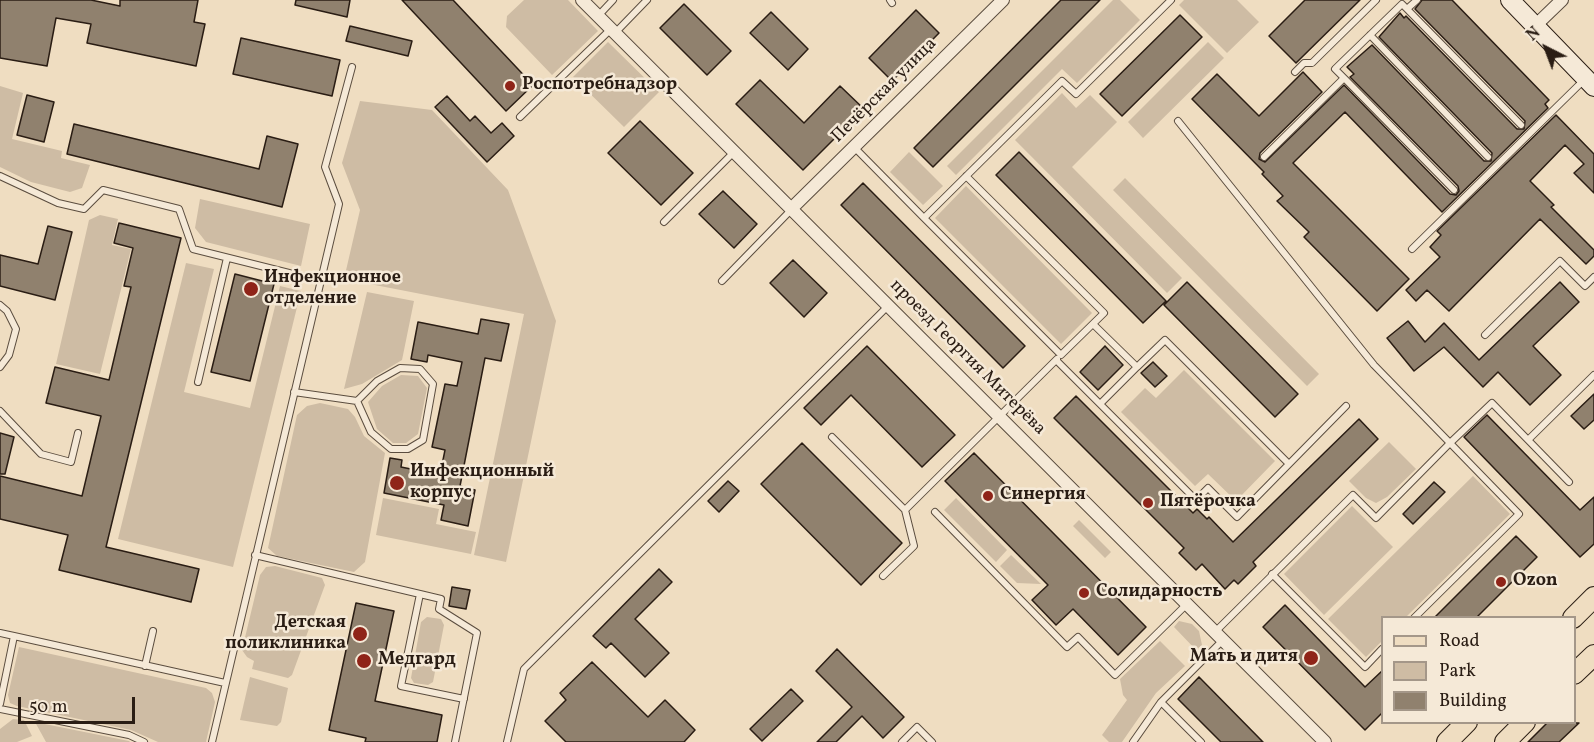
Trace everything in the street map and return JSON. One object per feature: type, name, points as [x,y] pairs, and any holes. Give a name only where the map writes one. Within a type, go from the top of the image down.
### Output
[{"type":"main road","points":[[1510,0],[1590,83]]},
{"type":"main road","points":[[1575,616],[1594,597]]},
{"type":"main road","points":[[1576,673],[1594,654]]},
{"type":"main road","points":[[1447,742],[1466,724]]},
{"type":"main road","points":[[1505,742],[1524,724]]},
{"type":"street","name":"проезд Георгия Митерёва","points":[[582,0],[1325,742]]},
{"type":"street","name":"Печёрская улица","points":[[792,208],[1003,0]]},
{"type":"street","points":[[1535,26],[1562,0]]},
{"type":"lane","points":[[598,16],[613,0]]},
{"type":"lane","points":[[520,117],[647,0]]},
{"type":"lane","points":[[924,218],[1062,81],[1076,94],[1171,0]]},
{"type":"lane","points":[[1295,72],[1304,63],[1312,63],[1376,0]]},
{"type":"lane","points":[[1407,9],[1417,0]]},
{"type":"lane","points":[[1454,190],[1335,69],[1370,35],[1402,4],[1521,125]]},
{"type":"lane","points":[[1370,35],[1488,157]]},
{"type":"lane","points":[[213,742],[339,204],[325,167],[352,67]]},
{"type":"lane","points":[[1264,157],[1344,78]]},
{"type":"lane","points":[[1412,249],[1590,83]]},
{"type":"lane","points":[[1178,121],[1374,365],[1519,514],[1416,616]]},
{"type":"lane","points":[[854,147],[1061,355]]},
{"type":"lane","points":[[664,222],[735,151]]},
{"type":"lane","points":[[0,176],[58,203],[84,209],[103,190],[179,209],[194,249],[321,281]]},
{"type":"lane","points":[[904,510],[1104,313],[966,176]]},
{"type":"lane","points":[[722,281],[792,208]]},
{"type":"lane","points":[[198,382],[227,258]]},
{"type":"lane","points":[[1485,334],[1560,261],[1585,286],[1594,278]]},
{"type":"lane","points":[[0,305],[7,310],[16,328],[9,355],[0,367]]},
{"type":"lane","points":[[507,742],[524,669],[889,305]]},
{"type":"lane","points":[[1093,324],[1137,368]]},
{"type":"lane","points":[[1100,404],[1164,340],[1289,464]]},
{"type":"lane","points":[[1056,360],[1196,500],[1208,488],[1237,517],[1347,406]]},
{"type":"lane","points":[[400,368],[420,369],[433,384],[423,440],[408,449],[391,449],[371,432],[357,401],[377,381],[400,368]]},
{"type":"lane","points":[[1528,440],[1594,375]]},
{"type":"lane","points":[[294,392],[357,401]]},
{"type":"lane","points":[[1133,742],[1161,702],[1272,574],[1353,495],[1376,518],[1491,403],[1569,482]]},
{"type":"lane","points":[[0,411],[40,454],[71,462],[78,433]]},
{"type":"lane","points":[[832,437],[904,510],[914,546],[883,576]]},
{"type":"lane","points":[[935,512],[1067,647],[1078,637],[1115,675],[1187,604]]},
{"type":"lane","points":[[255,555],[441,599],[439,609],[477,633],[455,742]]},
{"type":"lane","points":[[1272,574],[1365,667],[1381,651]]},
{"type":"lane","points":[[420,594],[401,686],[464,699]]},
{"type":"lane","points":[[146,666],[153,631]]},
{"type":"lane","points":[[0,633],[225,684]]},
{"type":"lane","points":[[14,636],[0,706],[129,735],[144,742]]},
{"type":"lane","points":[[1161,702],[1201,742]]},
{"type":"lane","points":[[902,742],[917,727],[933,742]]},
{"type":"green space","points":[[524,0],[568,0],[598,31],[552,75],[506,27],[507,16]]},
{"type":"green space","points":[[1113,0],[1120,0],[1140,20],[1077,83],[1062,69],[956,175],[947,166]]},
{"type":"green space","points":[[1184,0],[1237,0],[1259,22],[1227,53],[1179,5]]},
{"type":"green space","points":[[608,42],[659,92],[624,127],[573,77]]},
{"type":"green space","points":[[1208,42],[1224,58],[1143,138],[1128,122]]},
{"type":"green space","points":[[0,86],[23,93],[12,139],[62,151],[61,158],[90,165],[82,188],[70,192],[31,182],[0,167]]},
{"type":"green space","points":[[1062,93],[1076,108],[1090,95],[1117,122],[1072,167],[1182,278],[1167,293],[1015,140]]},
{"type":"green space","points":[[360,101],[432,110],[508,190],[556,321],[506,562],[474,555],[524,314],[344,279],[360,210],[342,163]]},
{"type":"green space","points":[[909,152],[943,186],[923,205],[890,172]]},
{"type":"green space","points":[[1125,178],[1319,374],[1307,386],[1113,190]]},
{"type":"green space","points":[[966,186],[1092,313],[1061,344],[935,218]]},
{"type":"green space","points":[[200,199],[310,224],[301,266],[206,242],[195,228]]},
{"type":"green space","points":[[100,215],[118,219],[112,245],[131,249],[100,374],[56,364],[89,220]]},
{"type":"green space","points":[[186,263],[214,269],[184,392],[250,408],[280,286],[301,291],[233,567],[118,539]]},
{"type":"green space","points":[[367,292],[414,301],[402,360],[362,384],[344,389]]},
{"type":"green space","points":[[1184,370],[1275,461],[1236,501],[1208,474],[1195,486],[1121,412],[1145,388],[1156,398]]},
{"type":"green space","points":[[401,375],[418,376],[427,388],[418,434],[406,443],[393,443],[377,429],[368,402],[382,386]]},
{"type":"green space","points":[[320,403],[348,409],[355,417],[364,436],[385,453],[365,562],[354,572],[277,556],[268,548],[297,415],[307,406]]},
{"type":"green space","points":[[1389,442],[1416,469],[1387,497],[1376,503],[1366,498],[1349,481]]},
{"type":"green space","points":[[1473,476],[1510,514],[1407,616],[1381,616],[1381,642],[1366,657],[1328,619]]},
{"type":"green space","points":[[383,498],[439,509],[436,524],[476,532],[471,554],[376,535]]},
{"type":"green space","points":[[956,498],[1007,550],[996,562],[944,510]]},
{"type":"green space","points":[[1352,506],[1393,547],[1324,615],[1284,574]]},
{"type":"green space","points":[[1079,520],[1111,552],[1105,558],[1073,526]]},
{"type":"green space","points":[[1011,555],[1041,584],[1017,583],[1000,566]]},
{"type":"green space","points":[[275,566],[322,578],[325,585],[292,675],[288,678],[252,669],[254,661],[242,650],[260,575],[266,567]]},
{"type":"green space","points":[[427,617],[441,619],[444,625],[433,682],[428,685],[414,683],[411,678],[421,622]]},
{"type":"green space","points":[[1179,621],[1192,624],[1199,631],[1202,645],[1196,650],[1174,627]]},
{"type":"green space","points":[[1160,641],[1185,666],[1156,693],[1122,742],[1109,742],[1102,735],[1127,700],[1123,695],[1120,679]]},
{"type":"green space","points":[[19,647],[206,688],[212,693],[215,702],[206,742],[158,742],[131,730],[10,703],[8,695]]},
{"type":"green space","points":[[250,677],[288,688],[281,722],[277,726],[240,720]]},
{"type":"green space","points":[[13,719],[24,720],[32,736],[17,742],[0,742],[0,729]]},
{"type":"green space","points":[[35,722],[129,741],[130,742],[46,742]]},
{"type":"building","points":[[0,0],[91,0],[120,6],[120,0],[198,0],[194,22],[205,24],[196,66],[87,43],[91,24],[56,18],[47,66],[0,58]]},
{"type":"building","points":[[296,0],[350,0],[347,17],[295,5]]},
{"type":"building","points":[[402,0],[453,0],[533,85],[506,111]]},
{"type":"building","points":[[1061,0],[1100,0],[933,167],[914,148]]},
{"type":"building","points":[[1305,0],[1360,0],[1296,63],[1269,36]]},
{"type":"building","points":[[1422,0],[1452,0],[1549,100],[1545,104],[1548,108],[1442,212],[1345,112],[1293,163],[1409,279],[1377,311],[1304,237],[1309,232],[1277,201],[1283,196],[1262,174],[1264,172],[1192,99],[1217,74],[1259,116],[1303,72],[1322,92],[1260,153],[1259,159],[1265,162],[1344,85],[1450,194],[1456,195],[1459,191],[1458,186],[1350,77],[1354,74],[1347,67],[1372,45],[1484,161],[1491,161],[1492,153],[1379,37],[1400,13],[1404,18],[1406,16],[1517,129],[1524,129],[1525,121],[1415,9]]},
{"type":"building","points":[[684,4],[731,51],[707,75],[660,28]]},
{"type":"building","points":[[916,10],[939,33],[892,81],[869,58]]},
{"type":"building","points":[[771,12],[808,49],[788,70],[750,33]]},
{"type":"building","points":[[1180,15],[1202,37],[1122,116],[1100,94]]},
{"type":"building","points":[[350,26],[412,41],[408,56],[346,41]]},
{"type":"building","points":[[241,38],[340,60],[332,96],[233,74]]},
{"type":"building","points":[[760,80],[804,123],[840,86],[864,109],[803,170],[736,104]]},
{"type":"building","points":[[27,95],[54,102],[44,142],[17,135]]},
{"type":"building","points":[[447,96],[470,121],[475,116],[491,133],[502,123],[514,136],[487,162],[435,107]]},
{"type":"building","points":[[1556,115],[1594,154],[1594,193],[1574,173],[1584,164],[1565,145],[1530,181],[1554,205],[1551,207],[1594,250],[1594,256],[1586,264],[1540,219],[1449,311],[1427,290],[1416,301],[1406,290],[1440,257],[1430,247],[1441,235],[1437,231]]},
{"type":"building","points":[[640,121],[693,173],[661,205],[608,153]]},
{"type":"building","points":[[74,124],[259,169],[267,136],[298,144],[282,207],[67,154]]},
{"type":"building","points":[[1019,152],[1166,301],[1143,323],[996,175]]},
{"type":"building","points":[[863,183],[1025,346],[1003,368],[841,205]]},
{"type":"building","points":[[723,191],[757,224],[734,248],[699,214]]},
{"type":"building","points":[[119,223],[181,238],[106,547],[199,569],[191,602],[59,570],[68,535],[0,519],[0,476],[82,496],[101,416],[46,403],[55,367],[109,380],[131,287],[124,286],[133,248],[114,243]]},
{"type":"building","points":[[48,226],[72,232],[55,300],[0,286],[0,255],[38,264]]},
{"type":"building","points":[[793,260],[827,293],[804,317],[770,283]]},
{"type":"building","points":[[235,274],[274,284],[250,381],[211,372]]},
{"type":"building","points":[[1187,282],[1298,394],[1275,417],[1164,305]]},
{"type":"building","points":[[1560,282],[1579,302],[1533,346],[1561,375],[1530,405],[1498,372],[1483,387],[1444,347],[1414,371],[1387,338],[1408,321],[1425,342],[1444,323],[1479,360]]},
{"type":"building","points":[[481,319],[509,324],[501,361],[485,358],[460,486],[475,490],[468,526],[441,520],[444,505],[384,493],[390,458],[402,460],[401,467],[440,475],[445,450],[432,447],[445,384],[457,386],[462,362],[428,355],[427,362],[411,359],[418,322],[478,334]]},
{"type":"building","points":[[867,346],[955,435],[922,467],[851,395],[821,425],[804,408]]},
{"type":"building","points":[[1105,346],[1123,365],[1098,390],[1080,372]]},
{"type":"building","points":[[1153,362],[1167,376],[1155,387],[1141,373]]},
{"type":"building","points":[[1594,394],[1594,420],[1584,429],[1571,416]]},
{"type":"building","points":[[1076,396],[1193,513],[1197,509],[1207,519],[1209,517],[1233,542],[1359,419],[1378,439],[1253,562],[1256,566],[1238,584],[1234,580],[1225,589],[1202,564],[1196,570],[1179,553],[1184,548],[1054,418]]},
{"type":"building","points":[[1487,415],[1580,510],[1594,497],[1594,544],[1580,557],[1464,437]]},
{"type":"building","points":[[0,433],[14,437],[5,474],[0,474]]},
{"type":"building","points":[[802,443],[902,543],[861,585],[761,484]]},
{"type":"building","points":[[974,453],[1146,627],[1118,655],[1073,609],[1056,625],[1032,600],[1048,585],[945,481]]},
{"type":"building","points":[[728,481],[739,491],[719,512],[708,501]]},
{"type":"building","points":[[1434,482],[1445,492],[1413,524],[1403,514]]},
{"type":"building","points":[[1516,536],[1537,557],[1478,616],[1436,616]]},
{"type":"building","points":[[659,569],[672,582],[635,619],[669,653],[645,677],[611,643],[606,648],[593,636]]},
{"type":"building","points":[[452,587],[470,590],[466,609],[449,606]]},
{"type":"building","name":"Медгард","points":[[356,603],[394,611],[375,701],[442,715],[437,742],[365,742],[366,738],[329,730]]},
{"type":"building","points":[[1285,605],[1365,687],[1381,672],[1381,714],[1365,730],[1263,627]]},
{"type":"building","points":[[837,649],[904,717],[883,738],[862,716],[836,742],[817,742],[852,707],[816,671]]},
{"type":"building","points":[[592,662],[648,717],[665,700],[695,730],[684,742],[566,742],[545,721],[566,700],[560,693]]},
{"type":"building","points":[[1199,677],[1263,742],[1221,742],[1178,699]]},
{"type":"building","points":[[791,689],[803,701],[762,741],[750,729]]},
{"type":"building","points":[[1579,723],[1559,742],[1528,742],[1546,724]]},
{"type":"place","name":"Роспотребнадзор","points":[[510,86]]},
{"type":"place","name":"Инфекционное отделение","points":[[251,289]]},
{"type":"place","name":"Инфекционный корпус","points":[[397,483]]},
{"type":"place","name":"Синергия","points":[[988,496]]},
{"type":"place","name":"Пятёрочка","points":[[1148,503]]},
{"type":"place","name":"Ozon","points":[[1501,582]]},
{"type":"place","name":"Солидарность","points":[[1084,593]]},
{"type":"place","name":"Детская поликлиника","points":[[360,634]]},
{"type":"place","name":"Мать и дитя","points":[[1311,658]]},
{"type":"place","name":"Медгард","points":[[364,661]]}]
